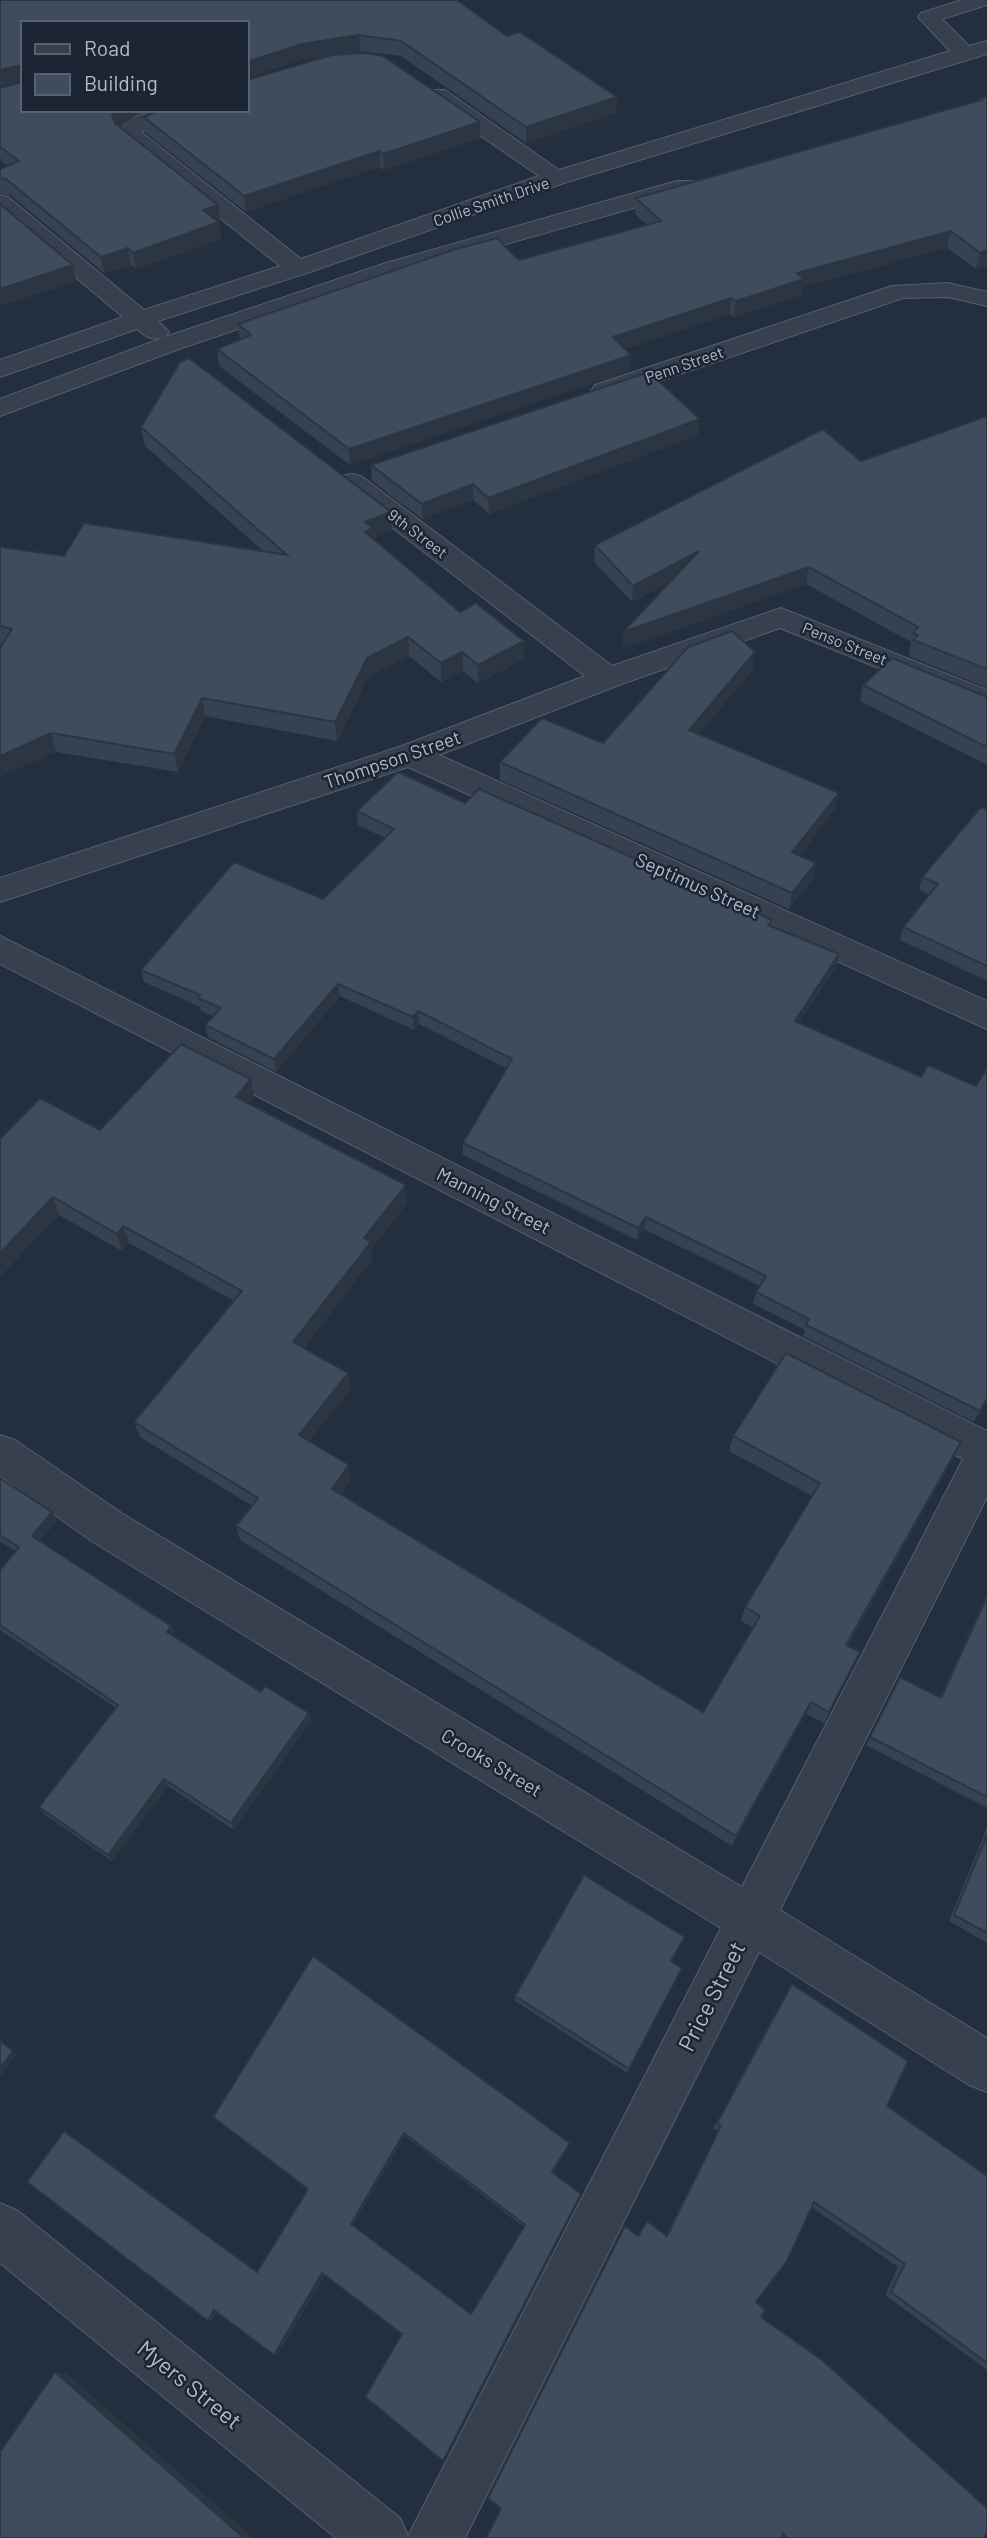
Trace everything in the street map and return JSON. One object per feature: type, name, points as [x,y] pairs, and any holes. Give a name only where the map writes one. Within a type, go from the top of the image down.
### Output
[{"type":"street","points":[[908,0],[976,51]]},
{"type":"street","points":[[928,17],[983,0]]},
{"type":"street","name":"Collie Smith Drive","points":[[0,369],[556,178],[976,51]]},
{"type":"street","points":[[415,80],[556,178]]},
{"type":"street","points":[[170,112],[136,124],[128,133],[299,268]]},
{"type":"street","name":"Collie Smith Drive","points":[[0,408],[170,344],[395,268],[707,180]]},
{"type":"street","points":[[0,202],[192,360]]},
{"type":"street","name":"Penn Street","points":[[584,398],[901,291],[948,290],[987,299]]},
{"type":"street","name":"9th Street","points":[[372,469],[340,474],[608,678]]},
{"type":"street","name":"Thompson Street","points":[[0,890],[410,755],[608,678],[781,617]]},
{"type":"street","name":"Penso Street","points":[[781,617],[987,702]]},
{"type":"street","name":"Septimus Street","points":[[410,755],[987,1016]]},
{"type":"street","name":"Manning Street","points":[[0,949],[987,1453]]},
{"type":"street","name":"Crooks Street","points":[[0,1453],[108,1528],[751,1919],[987,2067]]},
{"type":"street","name":"Price Street","points":[[435,2538],[987,1453]]},
{"type":"street","name":"Myers Street","points":[[0,2230],[380,2538]]},
{"type":"building","points":[[0,0],[457,0],[507,36],[520,32],[617,97],[526,127],[401,41],[359,35],[302,44],[248,62],[248,21],[21,21],[21,65],[0,70]]},
{"type":"building","points":[[366,53],[383,56],[480,122],[383,154],[379,151],[244,196],[144,117],[155,112],[248,112],[248,80],[332,55]]},
{"type":"building","points":[[21,82],[21,112],[116,112],[112,115],[115,123],[218,205],[203,210],[219,222],[133,253],[128,248],[101,257],[6,179],[0,178],[0,169],[19,161],[0,147],[0,88]]},
{"type":"building","points":[[987,96],[987,250],[980,253],[951,231],[797,273],[804,279],[736,301],[731,298],[613,337],[631,355],[349,449],[217,349],[251,335],[238,324],[456,249],[497,238],[519,260],[661,221],[636,198],[981,100],[979,99]]},
{"type":"building","points":[[0,204],[73,265],[0,289]]},
{"type":"building","points":[[189,358],[391,512],[365,522],[373,528],[365,532],[460,612],[476,603],[524,641],[478,665],[462,652],[441,663],[408,637],[367,658],[335,722],[202,698],[174,754],[51,733],[0,756],[0,648],[12,629],[0,626],[0,547],[64,556],[84,523],[287,555],[141,427],[180,362]]},
{"type":"building","points":[[649,372],[700,419],[488,498],[473,484],[422,504],[371,465]]},
{"type":"building","points":[[987,416],[987,669],[913,640],[918,635],[913,633],[918,627],[809,567],[623,632],[699,551],[633,586],[595,545],[823,429],[861,461]]},
{"type":"building","points":[[732,631],[755,652],[689,730],[839,793],[792,852],[816,863],[792,893],[500,762],[542,718],[603,743],[688,647]]},
{"type":"building","points":[[892,658],[987,697],[987,747],[863,685]]},
{"type":"building","points":[[398,772],[465,803],[479,789],[772,920],[768,925],[839,954],[795,1021],[921,1077],[928,1065],[976,1086],[987,1068],[987,1398],[980,1411],[806,1325],[809,1319],[756,1292],[766,1276],[646,1217],[638,1228],[463,1143],[512,1059],[418,1011],[413,1017],[338,984],[274,1059],[205,1025],[221,1008],[198,998],[200,995],[141,970],[234,862],[323,899],[394,829],[357,811]]},
{"type":"building","points":[[981,807],[987,809],[987,966],[903,927],[938,884],[922,877]]},
{"type":"building","points":[[181,1044],[251,1079],[236,1097],[406,1185],[364,1238],[371,1242],[293,1342],[348,1373],[299,1435],[349,1465],[332,1489],[703,1712],[760,1616],[745,1607],[820,1483],[733,1436],[786,1353],[961,1442],[846,1645],[860,1652],[829,1712],[811,1702],[736,1836],[236,1526],[258,1498],[134,1422],[242,1291],[123,1226],[117,1234],[53,1197],[0,1253],[0,1139],[40,1098],[100,1130]]},
{"type":"building","points":[[0,1478],[52,1512],[32,1536],[171,1626],[167,1632],[261,1692],[265,1686],[309,1713],[231,1823],[164,1779],[108,1855],[39,1807],[118,1705],[0,1625],[0,1570],[19,1547],[0,1535]]},
{"type":"building","points":[[987,1597],[987,1797],[870,1737],[900,1677],[941,1698]]},
{"type":"building","points":[[987,1835],[987,1933],[954,1915]]},
{"type":"building","points":[[584,1875],[685,1937],[671,1961],[682,1968],[629,2069],[515,1996]]},
{"type":"building","points":[[313,1956],[570,2143],[552,2172],[581,2194],[443,2461],[365,2397],[402,2334],[322,2273],[274,2355],[214,2310],[208,2321],[27,2182],[64,2131],[257,2272],[308,2189],[213,2117]],"holes":[[[404,2133],[525,2225],[471,2314],[351,2224]]]},
{"type":"building","points":[[792,1984],[908,2061],[887,2106],[987,2176],[987,2363],[891,2292],[905,2264],[814,2202],[787,2261],[756,2302],[765,2310],[761,2317],[822,2360],[987,2508],[987,2532],[984,2538],[787,2538],[783,2534],[782,2538],[486,2538],[501,2509],[488,2498],[625,2226],[638,2236],[647,2221],[667,2236],[721,2126],[717,2123]]},
{"type":"building","points":[[0,2041],[13,2051],[0,2068]]},
{"type":"building","points":[[55,2372],[244,2538],[0,2538],[0,2452]]}]
